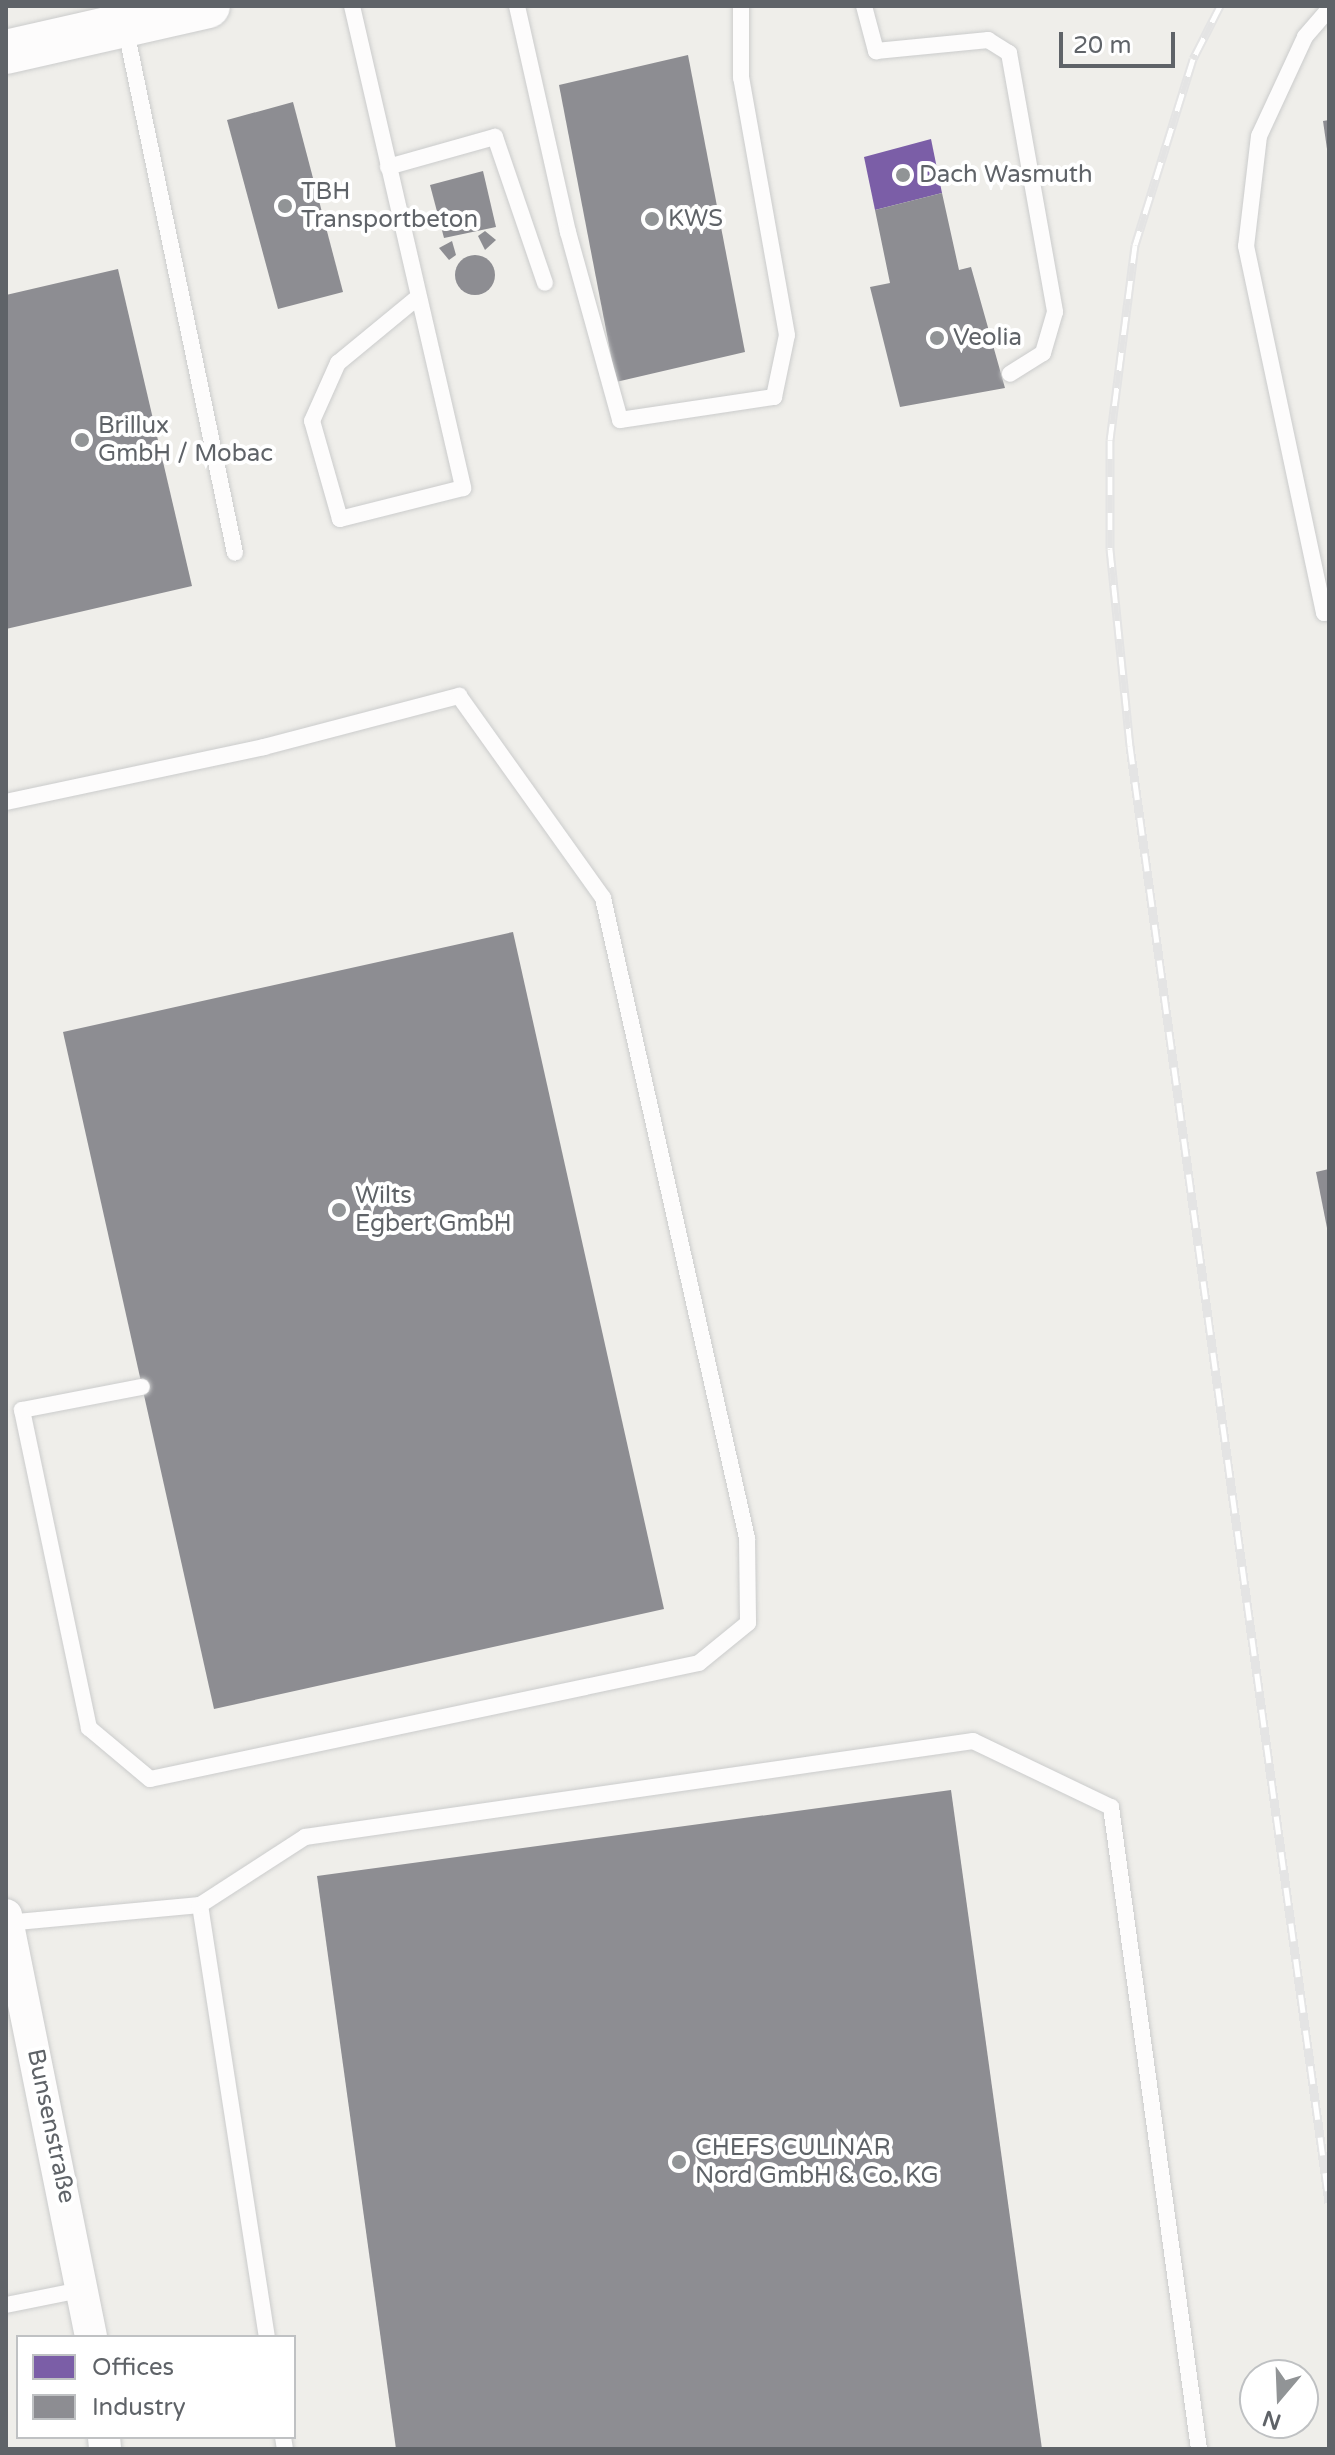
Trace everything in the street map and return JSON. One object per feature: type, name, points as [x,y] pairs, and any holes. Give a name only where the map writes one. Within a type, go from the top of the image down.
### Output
[{"type":"street","points":[[6,52],[208,6]]},
{"type":"street","name":"Bunsenstraße","points":[[7,1920],[85,2289],[91,2335]]},
{"type":"lane","points":[[352,6],[463,488],[340,519],[312,421],[338,363],[418,297]]},
{"type":"lane","points":[[517,6],[568,232],[620,420],[774,397],[787,335],[741,78],[741,6]]},
{"type":"lane","points":[[864,6],[876,51],[988,40],[1009,53],[1055,312],[1043,353],[1010,374]]},
{"type":"lane","points":[[1329,9],[1305,37],[1259,136],[1246,246],[1324,613],[1329,612]]},
{"type":"lane","points":[[125,25],[235,553]]},
{"type":"lane","points":[[388,167],[495,137],[545,283]]},
{"type":"lane","points":[[6,802],[264,747],[459,696],[603,898],[747,1538],[748,1623],[699,1663],[150,1779],[89,1728],[22,1410],[142,1387]]},
{"type":"lane","points":[[7,1920],[200,1905],[305,1837],[973,1741],[1111,1807],[1199,2449]]},
{"type":"lane","points":[[200,1905],[267,2335]]},
{"type":"lane","points":[[6,2305],[85,2289]]},
{"type":"building: Offices","name":"Dach Wasmuth","points":[[931,139],[942,193],[875,210],[864,157]]},
{"type":"building: Industry","name":"KWS","points":[[688,55],[745,352],[616,382],[559,85]]},
{"type":"building: Industry","name":"TBH Transportbeton","points":[[293,102],[343,292],[278,309],[227,120]]},
{"type":"building: Industry","points":[[1329,120],[1329,149],[1327,149],[1323,121]]},
{"type":"building: Industry","points":[[483,171],[496,227],[444,238],[430,185]]},
{"type":"building: Industry","name":"Veolia","points":[[942,193],[959,270],[971,267],[1005,388],[900,407],[870,287],[890,283],[875,210]]},
{"type":"building: Industry","points":[[485,231],[496,240],[485,250],[478,236]]},
{"type":"building: Industry","points":[[452,241],[456,255],[449,260],[439,248]]},
{"type":"building: Industry","points":[[475,255],[489,261],[495,275],[489,289],[475,295],[461,289],[455,275],[461,261]]},
{"type":"building: Industry","name":"Brillux GmbH / Mobac","points":[[118,269],[192,586],[6,629],[6,295]]},
{"type":"building: Industry","name":"Wilts Egbert GmbH","points":[[513,932],[664,1609],[214,1709],[63,1032]]},
{"type":"building: Industry","points":[[1329,1169],[1329,1233],[1328,1233],[1316,1172]]},
{"type":"building: Industry","name":"CHEFS CULINAR Nord GmbH & Co. KG","points":[[951,1790],[1042,2449],[396,2449],[317,1876]]},
{"type":"railway","points":[[1220,6],[1193,59],[1135,245],[1110,440],[1110,549],[1130,746],[1329,2202]]},
{"type":"place","name":"Dach Wasmuth","points":[[903,175]]},
{"type":"place","name":"TBH Transportbeton","points":[[285,206]]},
{"type":"place","name":"KWS","points":[[652,219]]},
{"type":"place","name":"Veolia","points":[[937,338]]},
{"type":"place","name":"Brillux GmbH / Mobac","points":[[82,440]]},
{"type":"place","name":"Wilts Egbert GmbH","points":[[339,1210]]},
{"type":"place","name":"CHEFS CULINAR Nord GmbH & Co. KG","points":[[679,2162]]}]
